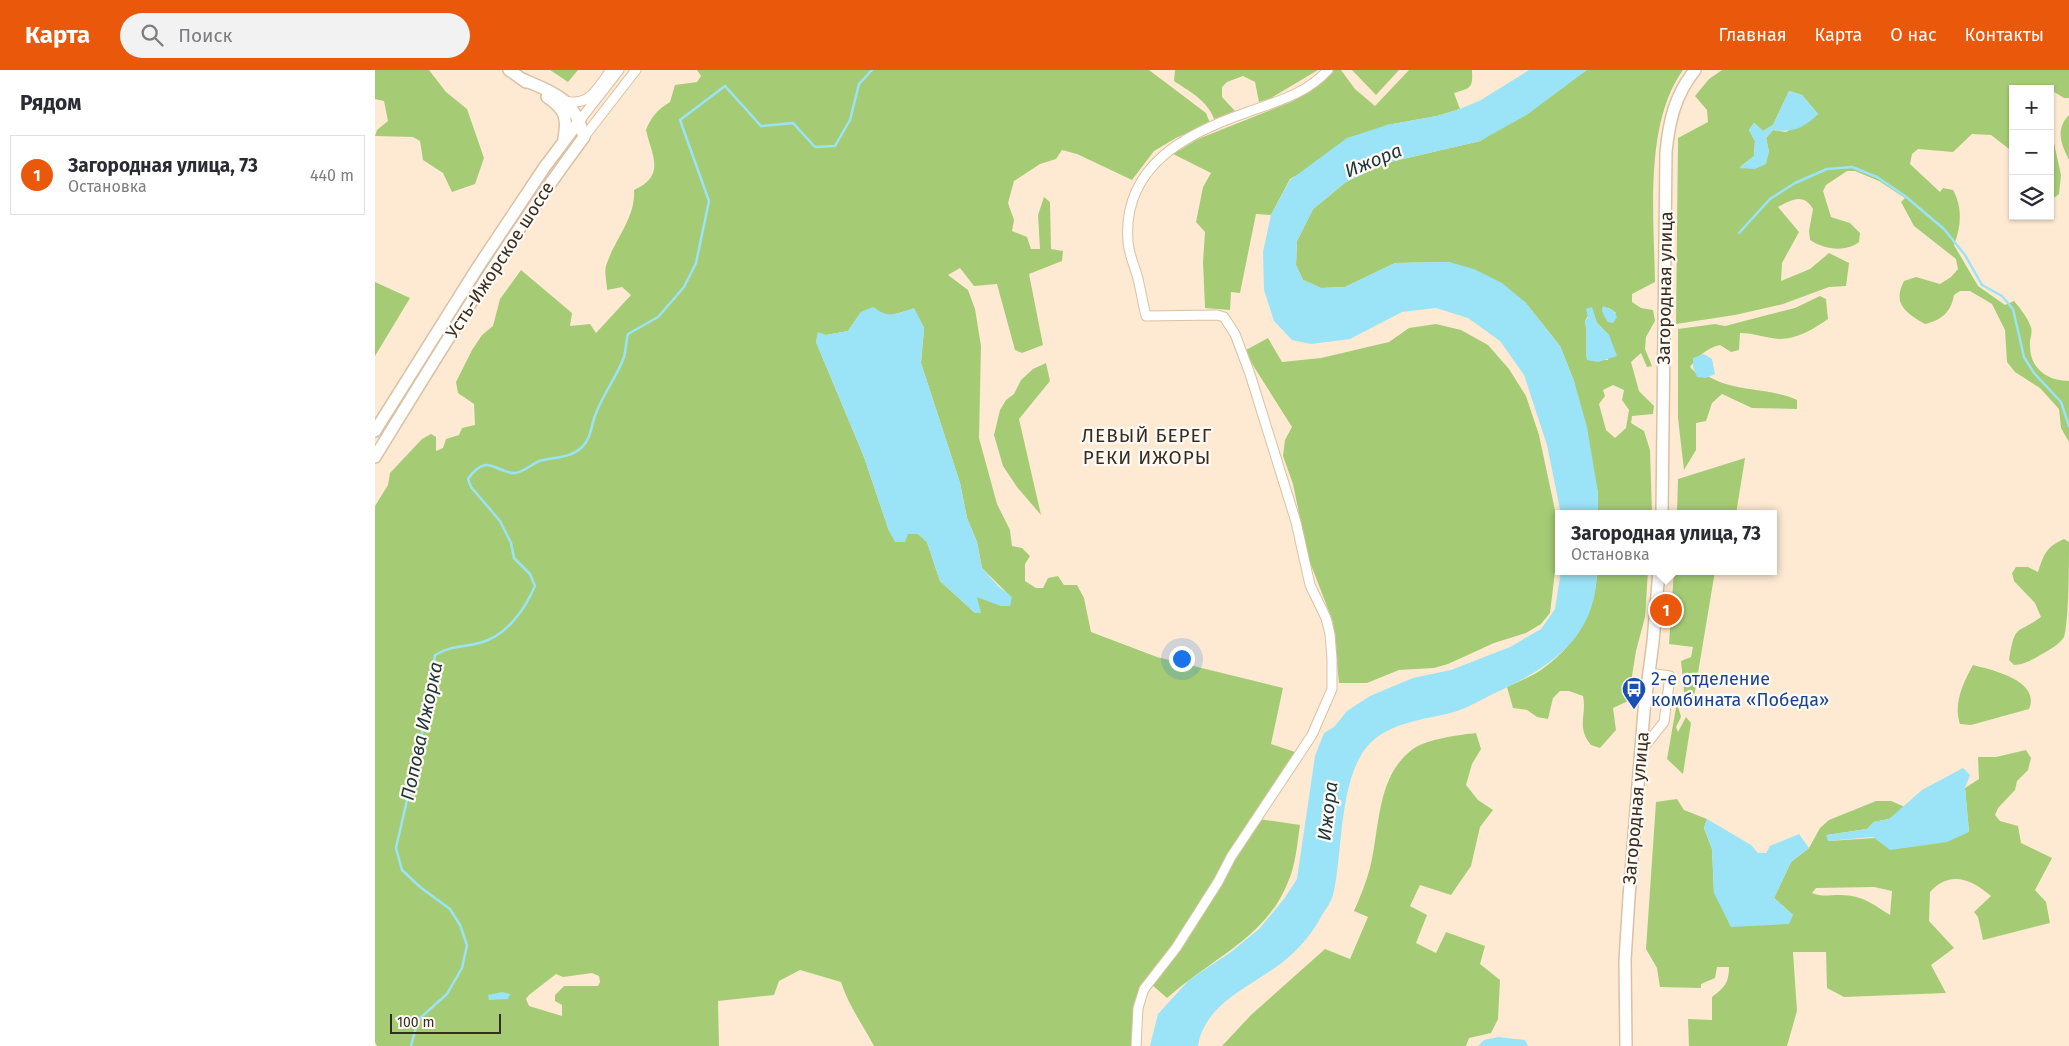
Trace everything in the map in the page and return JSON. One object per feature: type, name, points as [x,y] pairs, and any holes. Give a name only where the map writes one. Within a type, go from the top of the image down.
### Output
[{"type":"street","points":[[509,70],[563,110],[567,122],[563,139]]},
{"type":"street","points":[[522,79],[565,101],[575,103],[587,99],[611,70]]},
{"type":"street","name":"Усть-Ижорское шоссе","points":[[375,431],[478,267],[563,139],[619,70]]},
{"type":"street","name":"Усть-Ижорское шоссе","points":[[375,456],[531,209],[636,70]]},
{"type":"street","points":[[1136,1046],[1137,1008],[1144,990],[1176,948],[1218,882],[1231,857],[1313,735],[1329,699],[1333,674],[1330,634],[1326,618],[1310,585],[1296,522],[1250,374],[1235,334],[1224,317],[1217,315],[1146,316],[1128,244],[1129,212],[1132,198],[1142,180],[1159,159],[1175,146],[1212,125],[1289,98],[1317,81],[1328,70]]},
{"type":"street","name":"Загородная улица","points":[[1662,510],[1666,152],[1674,107],[1683,87],[1695,70]]},
{"type":"street","points":[[565,101],[579,120],[584,137]]},
{"type":"street","name":"Загородная улица","points":[[1626,1046],[1626,935],[1641,751],[1659,575]]},
{"type":"street","points":[[1641,751],[1663,722],[1670,676],[1649,673]]},
{"type":"green space","points":[[375,70],[429,70],[446,92],[467,109],[484,158],[475,184],[452,192],[443,173],[423,160],[420,141],[413,137],[375,136],[377,130],[388,121],[384,101],[375,99]]},
{"type":"green space","points":[[550,70],[578,70],[568,82]]},
{"type":"green space","points":[[697,70],[1149,70],[1206,113],[1210,123],[1176,138],[1154,151],[1132,180],[1077,154],[1062,150],[1056,159],[1040,164],[1014,181],[1008,203],[1014,220],[1012,231],[1027,237],[1031,249],[1040,249],[1038,215],[1044,197],[1050,202],[1051,249],[1063,251],[1062,261],[1029,274],[1043,345],[1022,353],[1015,350],[997,284],[974,286],[960,268],[948,275],[968,290],[975,309],[981,346],[979,438],[997,504],[1010,530],[1012,546],[1022,548],[1030,556],[1025,564],[1025,581],[1036,588],[1043,588],[1048,578],[1058,576],[1064,585],[1077,585],[1084,598],[1091,632],[1157,657],[1283,688],[1271,744],[1295,752],[1259,819],[1300,825],[1291,875],[1278,901],[1252,933],[1167,998],[1151,984],[1134,1011],[1133,1046],[874,1046],[852,1007],[841,982],[800,970],[779,981],[774,995],[718,1001],[719,1046],[377,1046],[375,1042],[375,506],[388,485],[390,473],[422,439],[431,434],[436,437],[436,451],[443,448],[446,439],[459,435],[462,428],[475,425],[474,404],[458,393],[456,382],[472,350],[482,335],[493,326],[500,299],[521,270],[572,313],[570,326],[590,324],[596,333],[631,295],[622,287],[607,290],[605,269],[632,210],[634,190],[651,178],[654,171],[653,156],[646,130],[655,114],[670,102],[675,85],[697,82],[701,76]],"holes":[[[914,309],[924,328],[921,363],[960,483],[967,518],[977,542],[982,568],[1011,597],[1010,605],[1001,605],[977,597],[975,613],[940,581],[927,542],[918,534],[889,531],[864,457],[816,342],[818,333],[826,335],[848,331],[861,312],[891,315]],[[592,973],[599,976],[600,982],[598,986],[564,986],[555,995],[555,1001],[562,1005],[562,1016],[529,1006],[526,999],[529,995],[556,974],[563,977]]]},
{"type":"green space","points":[[1175,70],[1318,70],[1271,98],[1259,102],[1255,82],[1243,76],[1227,82],[1222,87],[1222,97],[1235,111],[1214,119],[1203,102],[1174,81]]},
{"type":"green space","points":[[1333,70],[1341,70],[1355,89],[1375,106],[1409,70],[1472,70],[1472,80],[1470,86],[1454,93],[1460,109],[1437,116],[1387,125],[1290,179],[1271,215],[1256,214],[1240,293],[1231,292],[1230,310],[1205,308],[1203,262],[1205,232],[1196,222],[1203,187],[1211,173],[1173,154],[1198,139],[1291,102],[1310,91]]},
{"type":"green space","points":[[1352,70],[1399,70],[1376,95]]},
{"type":"green space","points":[[1587,70],[1683,70],[1671,92],[1662,117],[1657,144],[1653,201],[1655,282],[1632,294],[1632,302],[1641,308],[1653,310],[1655,321],[1646,337],[1645,349],[1652,366],[1647,367],[1641,353],[1631,362],[1639,391],[1654,406],[1653,414],[1632,416],[1631,423],[1644,431],[1650,450],[1652,510],[1598,510],[1598,493],[1574,381],[1560,346],[1525,302],[1449,262],[1395,263],[1345,287],[1321,288],[1303,280],[1296,265],[1297,241],[1313,209],[1346,182],[1386,163],[1480,141]],"holes":[[[1609,308],[1616,313],[1608,322],[1602,310]],[[1593,315],[1597,323],[1609,335],[1608,360],[1587,360],[1585,321],[1588,316]],[[1613,385],[1624,390],[1622,400],[1629,410],[1626,428],[1615,438],[1606,430],[1599,404],[1605,396],[1603,390]]]},
{"type":"green space","points":[[1722,70],[2069,70],[2069,98],[2064,98],[2054,92],[2054,85],[2009,85],[2009,149],[1991,135],[1972,134],[1953,152],[1918,149],[1912,154],[1910,164],[1940,192],[1943,188],[1953,190],[1960,211],[1958,231],[1954,245],[1978,286],[2005,305],[2014,301],[2024,313],[2031,327],[2031,354],[2037,367],[2047,376],[2069,381],[2069,442],[2061,428],[2059,409],[2040,388],[2015,372],[2007,362],[2005,330],[1992,304],[1970,291],[1960,291],[1954,295],[1951,306],[1941,318],[1925,324],[1912,316],[1903,307],[1900,302],[1900,296],[1904,281],[1916,277],[1940,284],[1951,277],[1958,269],[1956,259],[1914,226],[1901,202],[1905,198],[1879,181],[1855,171],[1847,171],[1826,185],[1823,191],[1831,217],[1850,223],[1860,233],[1859,242],[1847,248],[1821,246],[1810,240],[1809,231],[1813,209],[1806,201],[1797,199],[1778,207],[1799,232],[1782,263],[1781,281],[1810,269],[1829,253],[1849,263],[1846,286],[1829,287],[1783,304],[1735,315],[1676,324],[1678,138],[1708,122],[1707,110],[1695,96],[1709,79]],"holes":[[[1789,91],[1802,95],[1818,114],[1786,132],[1773,130],[1766,138],[1769,152],[1740,167],[1754,156],[1755,141],[1749,130],[1754,123],[1763,131],[1773,125]]]},
{"type":"green space","points":[[2069,115],[2069,160],[2062,142],[2061,131]]},
{"type":"green space","points":[[2054,143],[2061,175],[2059,194],[2054,198]]},
{"type":"green space","points":[[375,282],[410,298],[375,356]]},
{"type":"green space","points":[[1820,296],[1826,299],[1828,319],[1811,330],[1786,339],[1740,333],[1739,350],[1731,352],[1720,345],[1715,346],[1707,350],[1693,363],[1690,367],[1697,374],[1722,383],[1789,397],[1797,400],[1797,409],[1752,408],[1722,394],[1712,403],[1706,421],[1696,423],[1696,450],[1684,470],[1678,418],[1678,329],[1715,324],[1725,326],[1795,308]]},
{"type":"green space","points":[[1436,324],[1461,330],[1488,345],[1509,369],[1526,396],[1539,435],[1555,510],[1555,572],[1550,613],[1541,624],[1526,633],[1494,643],[1448,664],[1434,668],[1399,670],[1367,683],[1339,683],[1333,622],[1308,557],[1293,484],[1283,456],[1285,440],[1292,427],[1244,351],[1268,338],[1282,362],[1321,358],[1389,342],[1409,328]]},
{"type":"green space","points":[[1046,363],[1050,381],[1019,419],[1041,515],[1017,487],[1003,466],[994,435],[1000,410],[1006,400],[1014,394],[1021,380],[1033,369]]},
{"type":"green space","points":[[1745,458],[1737,510],[1677,510],[1678,479]]},
{"type":"green space","points":[[2064,539],[2069,542],[2069,577],[2064,637],[2054,647],[2032,660],[2014,665],[2009,660],[2015,635],[2018,631],[2041,617],[2035,603],[2014,581],[2012,573],[2016,567],[2028,567],[2038,572],[2049,548]]},
{"type":"green space","points":[[1597,575],[1648,575],[1645,617],[1636,651],[1628,701],[1613,708],[1616,730],[1600,748],[1591,745],[1584,733],[1583,696],[1569,691],[1560,691],[1553,698],[1548,719],[1537,717],[1527,710],[1513,708],[1507,687],[1541,670],[1566,648],[1583,625],[1589,613]]},
{"type":"green space","points":[[1674,575],[1714,575],[1693,703],[1685,702],[1681,661],[1691,657],[1693,647],[1669,644]]},
{"type":"green space","points":[[1973,665],[2003,674],[2022,684],[2028,691],[2031,699],[2029,709],[1971,725],[1960,724],[1958,701]]},
{"type":"green space","points":[[1677,702],[1681,717],[1676,727],[1678,732],[1686,717],[1691,723],[1683,774],[1667,759]]},
{"type":"green space","points":[[1476,733],[1481,749],[1472,764],[1466,785],[1478,800],[1493,810],[1480,827],[1471,866],[1451,895],[1420,885],[1410,906],[1427,915],[1416,943],[1436,953],[1446,932],[1485,946],[1480,964],[1500,980],[1498,1019],[1491,1033],[1469,1038],[1466,1046],[1222,1046],[1251,1015],[1325,949],[1350,959],[1368,917],[1354,911],[1370,868],[1381,804],[1392,773],[1401,760],[1419,746],[1443,738]]},
{"type":"green space","points":[[2026,750],[2031,758],[2028,770],[2017,781],[2015,790],[1998,808],[1995,815],[2000,821],[2018,826],[2021,843],[2052,858],[2035,890],[2046,902],[2050,923],[1983,940],[1978,917],[1974,912],[1991,896],[1968,881],[1953,879],[1945,881],[1930,892],[1929,921],[1954,948],[1931,965],[1946,993],[1844,997],[1827,988],[1826,952],[1793,952],[1797,1011],[1787,1046],[1689,1046],[1688,1019],[1712,1020],[1712,997],[1725,985],[1729,967],[1717,967],[1715,978],[1701,984],[1701,988],[1660,987],[1657,968],[1646,949],[1656,802],[1677,799],[1684,810],[1707,819],[1704,828],[1712,849],[1714,893],[1793,915],[1774,898],[1791,862],[1809,848],[1820,828],[1829,820],[1876,801],[1891,801],[1905,807],[1889,819],[1874,822],[1867,829],[1827,835],[1828,841],[1969,832],[1965,788],[1979,779],[1978,757],[1996,757]],"holes":[[[1874,887],[1892,891],[1890,915],[1878,907],[1853,896],[1812,893],[1816,888]]]},
{"type":"water","name":"Ижора","points":[[1529,70],[1587,70],[1528,114],[1480,141],[1386,163],[1346,182],[1313,209],[1297,241],[1296,265],[1303,280],[1321,288],[1345,287],[1395,263],[1449,262],[1474,269],[1502,283],[1525,302],[1560,346],[1574,381],[1587,427],[1598,493],[1598,510],[1560,510],[1547,445],[1524,375],[1500,341],[1468,318],[1436,308],[1402,312],[1350,339],[1311,344],[1292,340],[1274,321],[1264,290],[1263,252],[1271,215],[1290,180],[1347,138],[1387,125],[1437,116],[1481,100]]},
{"type":"water","points":[[1789,91],[1802,95],[1818,114],[1808,123],[1798,128],[1787,131],[1773,130],[1766,138],[1769,152],[1766,164],[1755,169],[1739,168],[1754,156],[1755,141],[1749,130],[1754,123],[1763,131],[1773,125]]},
{"type":"water","points":[[1603,306],[1613,310],[1617,317],[1613,323],[1608,322],[1604,316]]},
{"type":"water","points":[[873,307],[888,314],[914,308],[924,328],[921,363],[960,483],[967,518],[977,542],[982,568],[998,586],[1012,597],[1010,606],[1001,606],[977,597],[981,613],[975,613],[940,581],[927,542],[918,534],[908,534],[905,542],[895,542],[889,531],[864,457],[816,342],[818,332],[826,335],[848,331],[861,312]]},
{"type":"water","points":[[1592,307],[1597,323],[1609,335],[1617,356],[1598,362],[1587,360],[1585,321],[1588,318],[1586,309]]},
{"type":"water","points":[[1704,354],[1712,359],[1715,374],[1706,378],[1697,377],[1693,367],[1693,358]]},
{"type":"water","name":"Ижора","points":[[1560,575],[1597,575],[1595,595],[1579,633],[1551,661],[1534,673],[1470,706],[1454,712],[1403,724],[1376,738],[1363,752],[1354,769],[1344,811],[1333,895],[1312,932],[1290,956],[1235,994],[1211,1016],[1203,1030],[1198,1046],[1150,1046],[1158,1014],[1189,980],[1231,952],[1259,929],[1284,899],[1297,879],[1315,756],[1324,733],[1334,727],[1347,711],[1370,696],[1413,678],[1451,670],[1510,647],[1541,629],[1555,609]]},
{"type":"water","points":[[1963,768],[1970,775],[1965,788],[1969,832],[1947,842],[1890,850],[1873,837],[1828,841],[1826,835],[1867,829],[1874,822],[1889,819],[1922,790]]},
{"type":"water","points":[[1707,819],[1751,845],[1758,853],[1766,853],[1770,846],[1799,834],[1809,848],[1791,862],[1774,898],[1793,915],[1789,924],[1731,927],[1714,893],[1712,849],[1704,828]]},
{"type":"water","points":[[502,992],[510,994],[508,999],[489,1000],[488,995]]},
{"type":"water","points":[[1498,1037],[1525,1040],[1528,1046],[1478,1046],[1484,1040]]},
{"type":"waterway","name":"Попова Ижорка","points":[[411,1046],[418,1020],[447,994],[462,968],[467,945],[460,925],[450,909],[420,887],[402,870],[396,848],[421,739],[435,655],[452,648],[489,640],[498,635],[520,613],[535,586],[530,574],[514,558],[511,543],[500,521],[471,487],[468,479],[481,466],[492,466],[515,473],[539,461],[578,451],[585,444],[589,436],[595,416],[621,364],[625,354],[628,334],[658,317],[684,287],[696,263],[709,201],[680,120],[725,86],[761,126],[793,123],[815,147],[835,146],[850,120],[859,84],[872,70]]},
{"type":"waterway","points":[[1739,233],[1770,199],[1795,183],[1827,169],[1852,167],[1877,177],[1905,196],[1944,229],[1965,255],[1982,285],[2002,296],[2013,309],[2024,357],[2034,373],[2061,402],[2069,426]]},
{"type":"place","name":"Загородная улица, 73","points":[[1666,610]]},
{"type":"place","name":"2-е отделение комбината «Победа»","points":[[1634,710]]},
{"type":"district","name":"ЛЕВЫЙ БЕРЕГ РЕКИ ИЖОРЫ","points":[[1147,446]]}]
